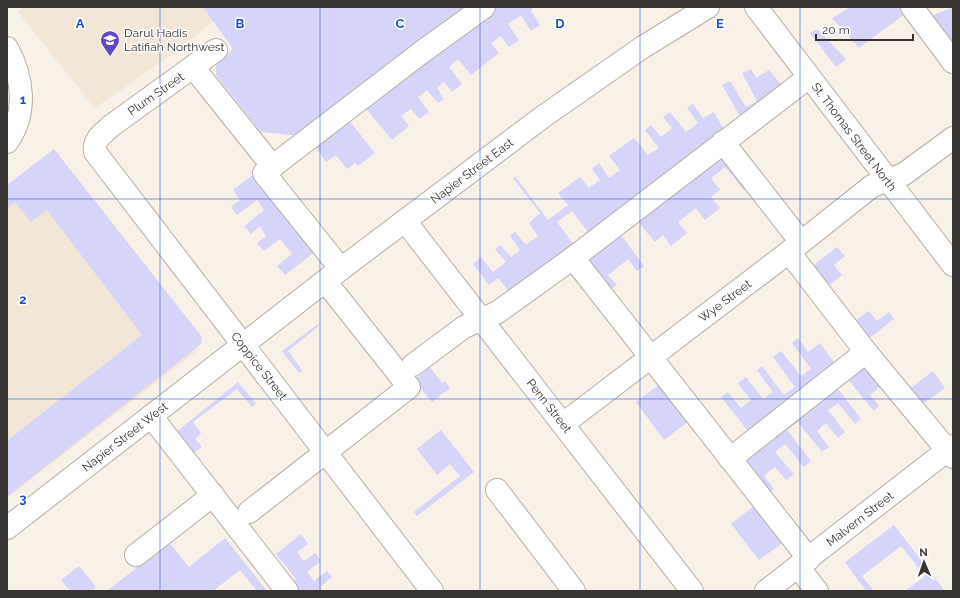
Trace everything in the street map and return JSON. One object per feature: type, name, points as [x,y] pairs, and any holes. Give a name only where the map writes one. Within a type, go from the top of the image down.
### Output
[{"type":"street","points":[[249,512],[409,387],[264,173],[422,52],[484,7]]},
{"type":"street","name":"Napier Street East","points":[[242,345],[544,116],[643,47],[708,7]]},
{"type":"street","name":"St. Thomas Street North","points":[[756,7],[953,265]]},
{"type":"street","points":[[912,7],[953,62]]},
{"type":"street","points":[[7,48],[15,62],[21,84],[22,96],[19,114],[7,142]]},
{"type":"street","name":"Plum Street","points":[[97,138],[111,126],[216,50]]},
{"type":"street","points":[[194,67],[273,166]]},
{"type":"street","points":[[412,365],[464,327],[498,312],[573,258],[809,77]]},
{"type":"street","name":"Coppice Street","points":[[97,138],[94,146],[95,152],[101,163],[432,591]]},
{"type":"street","name":"Wye Street","points":[[563,424],[795,247],[872,186],[908,171],[953,138]]},
{"type":"street","points":[[723,142],[866,352],[951,451]]},
{"type":"street","name":"Penn Street","points":[[405,221],[692,591]]},
{"type":"street","points":[[573,258],[730,459],[803,563],[816,591]]},
{"type":"street","name":"Napier Street West","points":[[7,528],[242,345]]},
{"type":"street","points":[[730,459],[866,352]]},
{"type":"street","points":[[151,416],[287,591]]},
{"type":"street","name":"Malvern Street","points":[[766,591],[951,451]]},
{"type":"street","points":[[497,490],[574,591]]},
{"type":"street","points":[[136,555],[213,495]]},
{"type":"shaded area","name":"Darul Hadis Latifiah Northwest","points":[[24,7],[203,7],[214,21],[175,52],[95,108],[18,12]]},
{"type":"shaded area","points":[[203,7],[464,7],[301,136],[261,132],[216,75],[216,64],[233,49]]},
{"type":"shaded area","points":[[495,7],[534,7],[531,10],[540,25],[531,31],[521,15],[508,24],[519,40],[509,47],[501,36],[491,43],[499,53],[471,75],[458,59],[449,67],[462,84],[452,92],[444,82],[437,88],[444,99],[438,103],[427,90],[418,97],[429,112],[419,119],[411,109],[401,116],[409,126],[392,140],[364,106],[453,36]]},
{"type":"shaded area","points":[[851,7],[902,7],[906,13],[859,48],[832,18]]},
{"type":"shaded area","points":[[953,7],[953,41],[950,43],[929,17]]},
{"type":"shaded area","points":[[817,29],[846,59],[836,67],[810,33]]},
{"type":"shaded area","points":[[751,69],[756,78],[769,70],[783,87],[741,118],[722,85],[730,81],[746,107],[757,101],[742,73]]},
{"type":"shaded area","points":[[693,104],[703,118],[714,112],[724,130],[589,234],[572,211],[557,222],[574,245],[511,294],[498,278],[489,285],[473,264],[481,257],[493,272],[506,262],[495,249],[500,245],[511,257],[520,250],[510,236],[515,232],[526,245],[538,236],[529,223],[540,213],[513,178],[515,176],[548,220],[568,205],[558,193],[580,177],[589,188],[600,180],[592,169],[599,163],[609,178],[620,170],[609,156],[634,138],[648,155],[659,148],[645,130],[651,125],[661,137],[672,128],[663,117],[670,112],[686,132],[698,123],[687,108]]},
{"type":"shaded area","points":[[348,119],[375,153],[358,166],[355,163],[347,169],[336,155],[326,162],[314,145]]},
{"type":"shaded area","points":[[54,149],[202,337],[201,344],[7,497],[7,441],[142,335],[47,210],[31,222],[15,202],[7,209],[7,185]]},
{"type":"shaded area","points":[[720,152],[747,187],[744,190],[725,167],[711,178],[720,190],[711,197],[720,208],[705,220],[696,208],[678,222],[687,233],[671,246],[663,235],[655,242],[635,218]]},
{"type":"shaded area","points":[[53,162],[198,350],[7,498],[7,197]]},
{"type":"shaded area","points":[[254,174],[316,251],[285,275],[277,266],[292,254],[280,239],[264,251],[257,243],[266,236],[260,226],[251,234],[244,226],[264,210],[257,200],[237,215],[231,207],[240,200],[233,190]]},
{"type":"shaded area","points":[[618,231],[644,266],[637,271],[628,259],[608,275],[617,285],[608,291],[583,259]]},
{"type":"shaded area","points":[[837,247],[845,256],[834,265],[842,275],[826,288],[810,268]]},
{"type":"shaded area","points":[[869,311],[877,321],[889,312],[894,319],[867,340],[853,322]]},
{"type":"shaded area","points":[[318,324],[319,326],[288,351],[302,370],[299,373],[282,351]]},
{"type":"shaded area","points":[[798,338],[808,352],[820,343],[836,365],[748,431],[721,397],[728,392],[741,408],[751,400],[738,383],[746,377],[763,399],[773,392],[757,370],[762,366],[784,395],[795,387],[773,357],[781,351],[801,376],[811,369],[792,343]]},
{"type":"shaded area","points":[[864,363],[882,385],[870,395],[879,406],[874,411],[846,377]]},
{"type":"shaded area","points":[[430,367],[442,383],[445,381],[450,388],[432,402],[414,380]]},
{"type":"shaded area","points":[[933,371],[945,388],[919,407],[907,391]]},
{"type":"shaded area","points":[[238,382],[256,404],[252,407],[237,389],[193,422],[201,433],[195,439],[202,447],[192,454],[175,433]]},
{"type":"shaded area","points":[[660,384],[689,421],[664,440],[636,402]]},
{"type":"shaded area","points":[[835,385],[861,419],[855,424],[838,403],[828,410],[845,432],[838,438],[826,423],[817,431],[829,447],[822,452],[798,422],[787,430],[811,461],[804,467],[785,444],[775,452],[794,474],[786,480],[775,467],[764,476],[774,489],[767,495],[740,461]]},
{"type":"shaded area","points":[[441,430],[474,472],[417,516],[414,512],[460,476],[450,464],[437,475],[417,449]]},
{"type":"shaded area","points":[[755,505],[784,542],[759,560],[731,524]]},
{"type":"shaded area","points":[[894,525],[945,591],[905,591],[925,576],[901,546],[862,576],[874,591],[866,591],[845,562]]},
{"type":"shaded area","points":[[301,534],[308,544],[297,552],[304,561],[315,553],[321,561],[307,572],[314,581],[327,571],[332,577],[320,587],[323,591],[299,591],[293,582],[296,579],[276,554]]},
{"type":"shaded area","points":[[225,538],[267,591],[257,591],[240,570],[213,591],[107,591],[169,542],[189,567]]},
{"type":"shaded area","points":[[79,566],[96,587],[91,591],[70,591],[61,580]]},
{"type":"place","name":"Darul Hadis Latifiah Northwest","points":[[110,57]]}]
